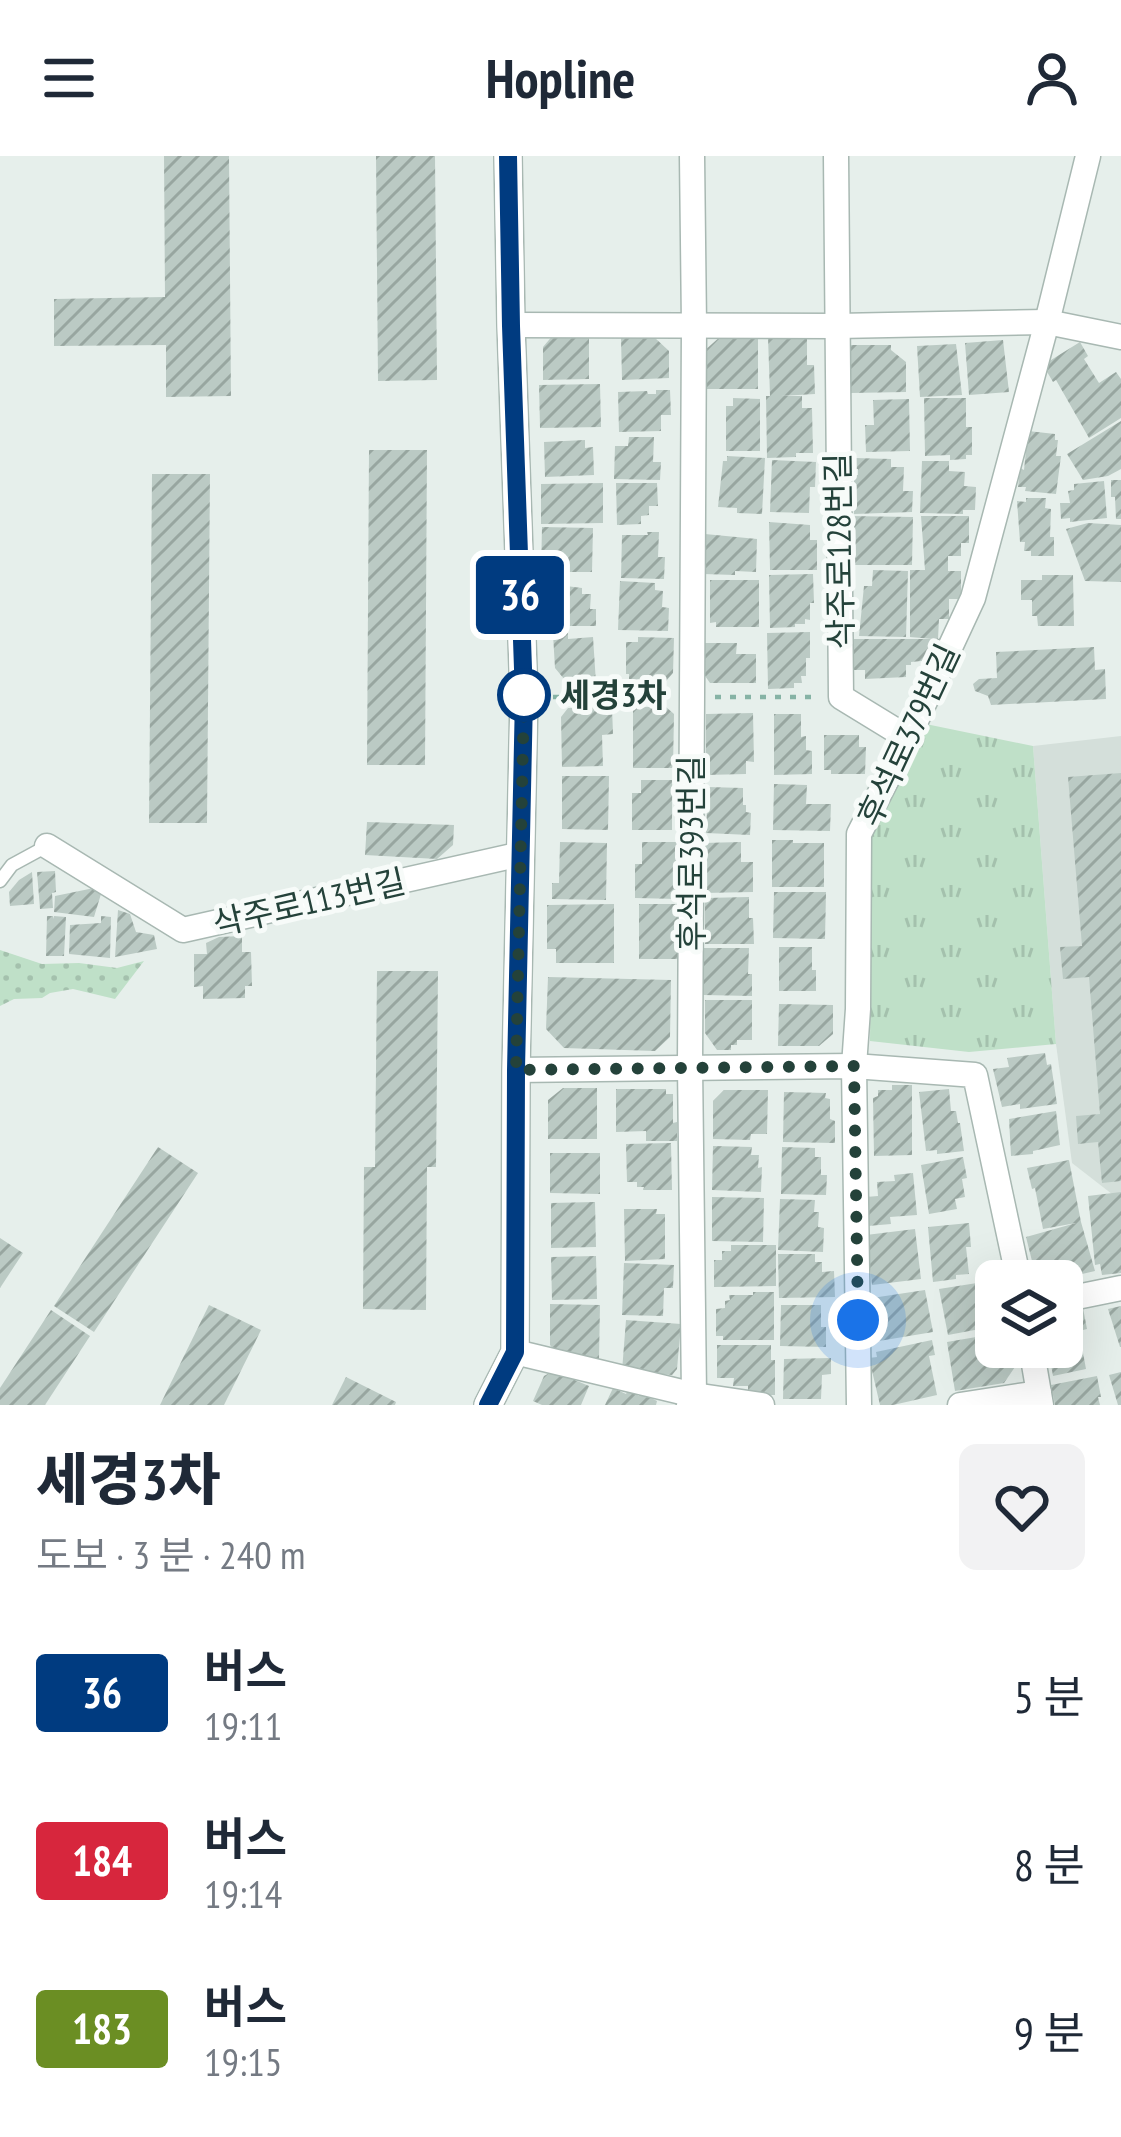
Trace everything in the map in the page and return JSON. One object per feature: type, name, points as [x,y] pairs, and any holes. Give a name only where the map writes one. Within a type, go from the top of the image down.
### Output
[{"type":"street","points":[[488,1405],[515,1352],[524,697],[508,156]]},
{"type":"street","name":"후석로393번길","points":[[691,1400],[692,156]]},
{"type":"street","name":"삭주로128번길","points":[[836,156],[841,697],[908,738]]},
{"type":"street","name":"후석로379번길","points":[[860,1405],[854,1066],[859,834],[973,598],[1088,156]]},
{"type":"street","points":[[511,326],[1047,322],[1121,337]]},
{"type":"street","name":"삭주로113번길","points":[[46,846],[184,930],[520,854]]},
{"type":"street","points":[[516,1070],[854,1066],[975,1075],[1015,1260]]},
{"type":"street","points":[[1083,1296],[1121,1288]]},
{"type":"street","points":[[515,1352],[691,1400],[762,1405]]},
{"type":"street","points":[[960,1405],[1040,1399],[1035,1368]]},
{"type":"lane","points":[[0,881],[12,865],[46,846]]},
{"type":"shaded area","points":[[1121,736],[1121,1201],[1072,1163],[1056,1044],[1033,746]]},
{"type":"green space","points":[[921,723],[1033,746],[1056,1044],[969,1052],[870,1041],[872,831]]},
{"type":"green space","points":[[0,950],[42,964],[117,968],[144,961],[115,999],[73,989],[42,998],[14,999],[0,1006]]},
{"type":"building","points":[[164,156],[229,156],[231,396],[166,397],[166,345],[54,346],[54,299],[165,297]]},
{"type":"building","points":[[376,156],[435,156],[437,380],[378,381]]},
{"type":"building","points":[[554,334],[589,334],[589,379],[543,380],[543,347]]},
{"type":"building","points":[[721,336],[758,336],[758,389],[704,389],[704,351]]},
{"type":"building","points":[[807,336],[807,365],[814,365],[815,394],[781,396],[802,396],[802,408],[812,408],[813,453],[767,458],[768,337]]},
{"type":"building","points":[[654,337],[669,351],[669,378],[622,380],[621,338]]},
{"type":"building","points":[[1003,340],[1009,392],[969,395],[965,343]]},
{"type":"building","points":[[1080,342],[1099,383],[1116,372],[1121,379],[1121,418],[1089,438],[1043,365]]},
{"type":"building","points":[[956,344],[962,395],[920,397],[917,346]]},
{"type":"building","points":[[851,345],[891,345],[906,362],[906,392],[851,393]]},
{"type":"building","points":[[600,384],[601,427],[540,428],[539,385]]},
{"type":"building","points":[[656,390],[670,390],[671,415],[661,415],[661,431],[619,432],[618,392],[656,394]]},
{"type":"building","points":[[733,398],[760,399],[760,451],[726,451],[726,406],[733,406]]},
{"type":"building","points":[[924,398],[966,398],[972,455],[950,460],[950,455],[925,456]]},
{"type":"building","points":[[909,399],[910,451],[866,452],[865,425],[874,425],[873,400]]},
{"type":"building","points":[[1121,421],[1121,469],[1083,480],[1067,454]]},
{"type":"building","points":[[1028,431],[1055,434],[1058,440],[1056,494],[1018,487]]},
{"type":"building","points":[[629,437],[654,437],[653,462],[661,462],[660,480],[614,479],[615,446],[628,446]]},
{"type":"building","points":[[585,440],[585,448],[593,447],[594,475],[545,477],[544,442]]},
{"type":"building","points":[[369,450],[427,450],[425,765],[367,765]]},
{"type":"building","points":[[727,456],[765,458],[762,514],[718,507]]},
{"type":"building","points":[[855,458],[891,459],[891,467],[904,467],[903,491],[913,491],[912,512],[854,514]]},
{"type":"building","points":[[772,460],[816,462],[809,513],[770,512]]},
{"type":"building","points":[[922,461],[949,461],[949,471],[965,472],[964,486],[976,487],[975,510],[920,513]]},
{"type":"building","points":[[152,474],[210,474],[207,823],[149,823]]},
{"type":"building","points":[[1111,480],[1121,480],[1121,519],[1116,519]]},
{"type":"building","points":[[1104,481],[1107,518],[1061,519],[1060,503],[1070,503],[1068,491],[1074,490],[1074,484]]},
{"type":"building","points":[[603,483],[603,523],[541,524],[541,484]]},
{"type":"building","points":[[616,483],[657,483],[658,506],[649,506],[649,515],[641,516],[641,524],[617,525]]},
{"type":"building","points":[[1026,498],[1046,498],[1054,556],[1031,556],[1031,551],[1024,551],[1017,501],[1026,502]]},
{"type":"building","points":[[848,516],[913,517],[912,565],[847,565]]},
{"type":"building","points":[[921,516],[969,516],[969,543],[961,543],[961,556],[948,556],[948,571],[961,571],[961,599],[949,599],[949,619],[939,619],[938,639],[942,638],[932,660],[906,665],[906,677],[865,679],[865,670],[854,670],[854,639],[933,639],[910,637],[910,570],[925,570]]},
{"type":"building","points":[[769,522],[810,525],[810,540],[817,540],[817,570],[770,570]]},
{"type":"building","points":[[1088,523],[1121,525],[1121,582],[1085,581],[1066,529]]},
{"type":"building","points":[[542,527],[593,528],[592,572],[541,572]]},
{"type":"building","points":[[659,532],[658,557],[665,557],[664,579],[621,578],[622,535]]},
{"type":"building","points":[[705,534],[757,539],[756,572],[703,574]]},
{"type":"building","points":[[873,570],[908,571],[906,637],[859,636],[864,586],[872,586]]},
{"type":"building","points":[[813,574],[810,620],[795,627],[770,628],[769,575]]},
{"type":"building","points":[[1042,575],[1073,575],[1074,626],[1038,626],[1032,600],[1021,600],[1021,580],[1042,580]]},
{"type":"building","points":[[710,580],[759,580],[759,627],[710,623]]},
{"type":"building","points":[[620,581],[655,583],[655,590],[663,591],[662,607],[669,608],[668,631],[618,630]]},
{"type":"building","points":[[550,584],[582,588],[582,594],[591,594],[596,626],[550,626]]},
{"type":"building","points":[[810,632],[810,658],[806,658],[802,683],[768,689],[767,633]]},
{"type":"building","points":[[568,633],[568,639],[593,637],[596,683],[569,685],[555,668],[553,634]]},
{"type":"building","points":[[638,637],[674,638],[673,673],[661,687],[629,686],[626,642],[638,642]]},
{"type":"building","points":[[703,643],[737,643],[736,654],[756,654],[756,683],[710,683],[703,673]]},
{"type":"building","points":[[1094,647],[1095,670],[1105,669],[1106,699],[991,705],[988,696],[975,691],[973,684],[979,679],[997,678],[996,652]]},
{"type":"building","points":[[612,707],[613,734],[602,735],[603,766],[562,767],[561,717],[568,708]]},
{"type":"building","points":[[633,707],[666,707],[674,714],[673,768],[633,768]]},
{"type":"building","points":[[753,713],[754,762],[746,761],[746,774],[706,775],[706,714]]},
{"type":"building","points":[[774,714],[801,714],[801,737],[806,736],[806,750],[812,751],[812,774],[774,775]]},
{"type":"building","points":[[824,735],[859,735],[859,747],[866,747],[865,774],[824,770]]},
{"type":"building","points":[[1121,773],[1121,1181],[1102,1183],[1098,1142],[1078,1144],[1076,1116],[1100,1114],[1089,977],[1063,979],[1060,947],[1082,946],[1068,777]]},
{"type":"building","points":[[562,776],[609,776],[608,830],[562,829]]},
{"type":"building","points":[[641,780],[672,780],[672,830],[632,830],[632,793],[641,793]]},
{"type":"building","points":[[774,784],[807,785],[806,804],[831,804],[830,831],[773,830]]},
{"type":"building","points":[[708,787],[743,788],[743,805],[751,813],[750,835],[706,833]]},
{"type":"building","points":[[367,822],[454,825],[453,845],[437,859],[365,855]]},
{"type":"building","points":[[772,840],[824,843],[824,887],[772,887]]},
{"type":"building","points":[[560,842],[607,843],[606,900],[552,899],[552,883],[559,883]]},
{"type":"building","points":[[642,842],[678,842],[678,899],[635,898],[635,864],[642,864]]},
{"type":"building","points":[[741,842],[741,862],[753,862],[753,892],[703,893],[703,843]]},
{"type":"building","points":[[55,871],[53,908],[40,909],[37,872]]},
{"type":"building","points":[[32,872],[34,904],[10,906],[9,892]]},
{"type":"building","points":[[94,888],[101,894],[94,917],[54,912],[55,896]]},
{"type":"building","points":[[774,892],[826,892],[825,939],[773,938]]},
{"type":"building","points":[[749,897],[754,944],[705,944],[705,898]]},
{"type":"building","points":[[614,904],[614,963],[556,963],[556,949],[547,949],[547,905]]},
{"type":"building","points":[[639,904],[678,904],[678,959],[639,959]]},
{"type":"building","points":[[118,910],[130,914],[136,932],[154,935],[157,949],[115,957]]},
{"type":"building","points":[[47,916],[66,917],[64,956],[46,956]]},
{"type":"building","points":[[101,916],[111,917],[110,958],[69,954],[70,925],[101,923]]},
{"type":"building","points":[[242,936],[242,952],[251,952],[252,986],[245,986],[245,998],[203,999],[203,986],[194,987],[194,954],[207,954],[206,943],[219,937]]},
{"type":"building","points":[[779,947],[812,947],[816,991],[779,991]]},
{"type":"building","points":[[703,948],[749,948],[752,996],[703,995]]},
{"type":"building","points":[[377,971],[438,971],[436,1167],[427,1167],[426,1310],[363,1309],[364,1167],[375,1167]]},
{"type":"building","points":[[548,977],[671,980],[670,1037],[655,1051],[564,1048],[546,1029]]},
{"type":"building","points":[[705,1000],[752,1000],[752,1040],[737,1040],[731,1050],[717,1050],[705,1033]]},
{"type":"building","points":[[779,1004],[833,1005],[833,1034],[819,1046],[778,1046]]},
{"type":"building","points":[[1045,1053],[1057,1104],[1002,1107],[993,1069],[1009,1067],[1007,1058]]},
{"type":"building","points":[[892,1085],[912,1085],[912,1155],[874,1156],[873,1098],[878,1090],[892,1090]]},
{"type":"building","points":[[563,1088],[597,1088],[597,1139],[548,1139],[548,1100]]},
{"type":"building","points":[[616,1089],[666,1089],[666,1094],[673,1094],[677,1141],[646,1141],[646,1131],[616,1132]]},
{"type":"building","points":[[949,1089],[964,1151],[926,1151],[919,1092]]},
{"type":"building","points":[[724,1090],[768,1090],[767,1134],[751,1134],[750,1140],[713,1139],[713,1101]]},
{"type":"building","points":[[784,1092],[826,1093],[830,1119],[835,1121],[835,1143],[783,1142]]},
{"type":"building","points":[[1056,1111],[1060,1145],[1011,1156],[1009,1119]]},
{"type":"building","points":[[671,1143],[672,1190],[643,1190],[637,1182],[627,1182],[626,1144]]},
{"type":"building","points":[[713,1146],[752,1147],[751,1155],[759,1155],[758,1168],[762,1167],[761,1192],[712,1190]]},
{"type":"building","points":[[158,1147],[198,1173],[94,1332],[54,1306]]},
{"type":"building","points":[[782,1147],[815,1148],[815,1157],[821,1157],[821,1175],[827,1175],[826,1195],[781,1194]]},
{"type":"building","points":[[550,1153],[600,1153],[600,1194],[550,1193]]},
{"type":"building","points":[[963,1157],[965,1197],[955,1199],[957,1209],[929,1214],[921,1165]]},
{"type":"building","points":[[1069,1160],[1095,1271],[1083,1274],[1083,1260],[1032,1260],[1026,1237],[1076,1223],[1043,1229],[1027,1168]]},
{"type":"building","points":[[913,1173],[917,1215],[890,1217],[891,1224],[868,1226],[866,1197],[878,1196],[877,1182]]},
{"type":"building","points":[[1121,1192],[1121,1273],[1102,1275],[1100,1264],[1095,1265],[1088,1196]]},
{"type":"building","points":[[712,1197],[764,1198],[763,1242],[712,1241]]},
{"type":"building","points":[[780,1199],[815,1200],[818,1227],[824,1228],[823,1252],[778,1250]]},
{"type":"building","points":[[595,1202],[596,1247],[551,1248],[551,1203]]},
{"type":"building","points":[[624,1209],[657,1209],[656,1214],[665,1214],[665,1259],[625,1261]]},
{"type":"building","points":[[969,1223],[969,1274],[933,1282],[928,1227]]},
{"type":"building","points":[[915,1229],[921,1279],[872,1285],[866,1235]]},
{"type":"building","points":[[0,1238],[23,1253],[0,1288]]},
{"type":"building","points":[[731,1245],[776,1245],[776,1286],[714,1287],[714,1260],[722,1260],[722,1251],[731,1251]]},
{"type":"building","points":[[778,1254],[815,1254],[815,1262],[822,1262],[822,1272],[834,1271],[835,1297],[779,1298]]},
{"type":"building","points":[[596,1256],[597,1299],[552,1300],[551,1257]]},
{"type":"building","points":[[624,1263],[674,1265],[673,1288],[664,1288],[663,1316],[622,1315]]},
{"type":"building","points":[[975,1283],[975,1330],[948,1335],[939,1289]]},
{"type":"building","points":[[925,1290],[933,1332],[879,1341],[872,1298]]},
{"type":"building","points":[[774,1292],[774,1340],[716,1336],[716,1309],[725,1308],[729,1295]]},
{"type":"building","points":[[550,1304],[600,1305],[599,1359],[558,1355],[550,1345]]},
{"type":"building","points":[[209,1305],[261,1330],[224,1405],[160,1405]]},
{"type":"building","points":[[781,1305],[821,1305],[826,1347],[780,1346]]},
{"type":"building","points":[[1121,1306],[1121,1347],[1120,1347],[1108,1309]]},
{"type":"building","points":[[51,1310],[90,1336],[45,1405],[0,1405],[0,1388]]},
{"type":"building","points":[[626,1320],[681,1324],[677,1369],[672,1375],[622,1371]]},
{"type":"building","points":[[975,1337],[975,1368],[1014,1368],[1004,1383],[955,1391],[947,1342]]},
{"type":"building","points":[[932,1340],[935,1355],[929,1356],[937,1395],[880,1405],[869,1358],[877,1357],[876,1352]]},
{"type":"building","points":[[717,1345],[771,1345],[775,1395],[748,1395],[748,1386],[733,1386],[734,1378],[717,1378]]},
{"type":"building","points":[[1083,1353],[1086,1369],[1053,1376],[1052,1368],[1083,1368]]},
{"type":"building","points":[[831,1358],[831,1374],[822,1375],[821,1399],[783,1399],[784,1359]]},
{"type":"building","points":[[553,1371],[589,1386],[581,1405],[533,1401],[544,1376]]},
{"type":"building","points":[[1121,1372],[1121,1405],[1118,1405],[1109,1375]]},
{"type":"building","points":[[1097,1376],[1100,1405],[1055,1405],[1051,1385]]},
{"type":"building","points":[[346,1377],[396,1402],[395,1405],[332,1405]]},
{"type":"building","points":[[613,1388],[626,1394],[628,1390],[641,1393],[657,1401],[656,1405],[605,1405]]},
{"type":"bus line","name":"36","points":[[488,1405],[515,1352],[524,697],[508,156]]},
{"type":"place","name":"세경3차","points":[[524,695]]},
{"type":"route","points":[[524,695],[516,1070],[854,1066],[858,1320]]}]
